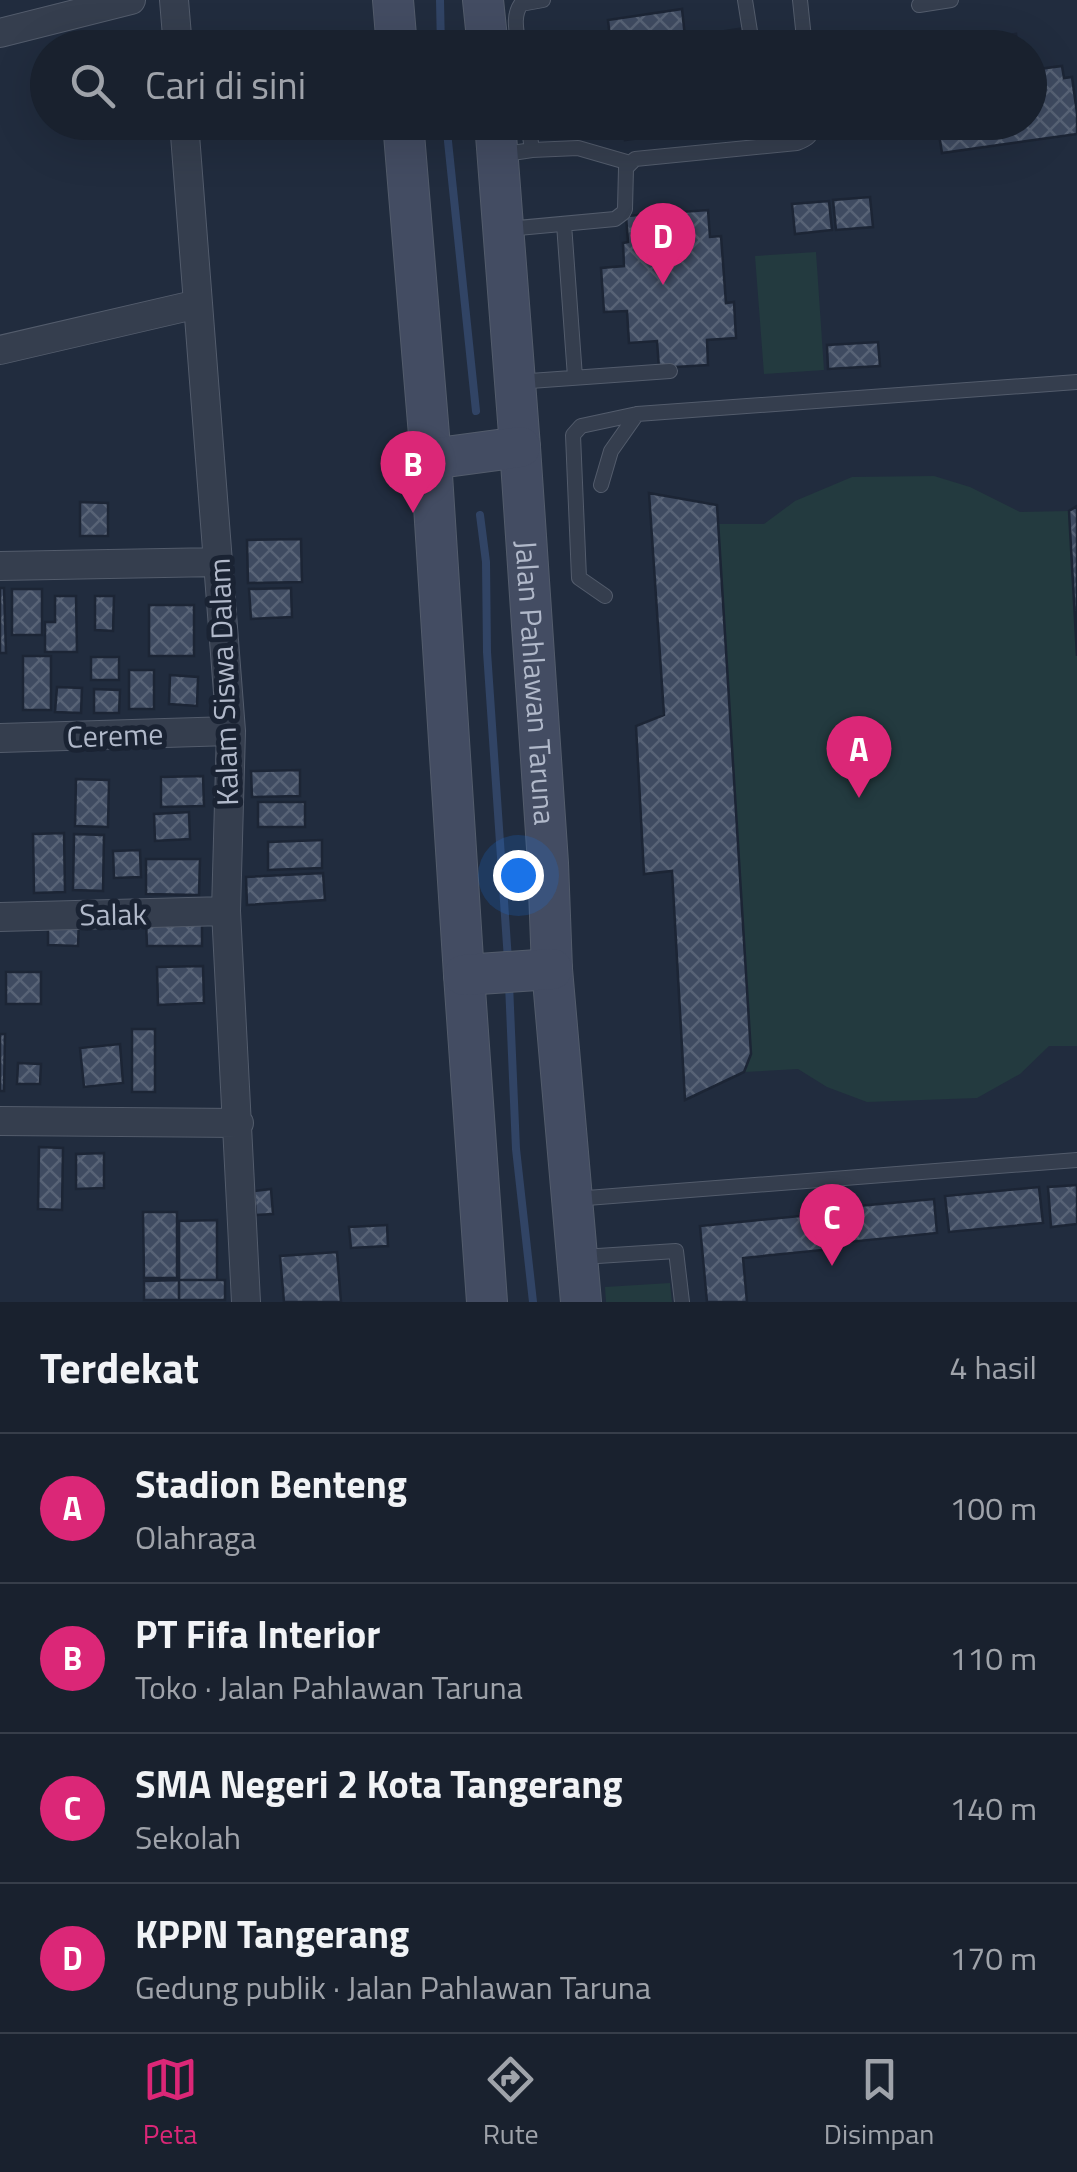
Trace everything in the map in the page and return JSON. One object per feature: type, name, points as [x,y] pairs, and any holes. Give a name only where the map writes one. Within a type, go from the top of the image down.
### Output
[{"type":"main road","points":[[393,0],[396,30]]},
{"type":"main road","points":[[484,0],[486,30]]},
{"type":"main road","points":[[404,140],[472,974],[487,1302]]},
{"type":"main road","name":"Jalan Pahlawan Taruna","points":[[508,142],[504,229],[548,863],[543,970],[573,1199],[581,1302]]},
{"type":"main road","points":[[431,459],[520,447]]},
{"type":"main road","points":[[472,974],[543,970]]},
{"type":"street","points":[[0,33],[131,0]]},
{"type":"street","points":[[174,0],[176,30]]},
{"type":"street","name":"Kalam Siswa Dalam","points":[[185,140],[231,731],[226,911],[246,1302]]},
{"type":"street","points":[[0,350],[198,304]]},
{"type":"street","points":[[0,566],[218,562]]},
{"type":"street","name":"Cereme","points":[[0,738],[231,731]]},
{"type":"street","name":"Salak","points":[[0,917],[226,911]]},
{"type":"street","points":[[0,1121],[238,1122]]},
{"type":"lane","points":[[516,30],[515,18],[522,4],[543,0]]},
{"type":"lane","points":[[744,0],[749,30]]},
{"type":"lane","points":[[800,0],[802,30]]},
{"type":"lane","points":[[919,5],[950,0]]},
{"type":"lane","points":[[767,140],[768,145]]},
{"type":"lane","points":[[504,229],[619,217],[625,208],[624,174],[635,159],[802,140]]},
{"type":"lane","points":[[508,142],[578,148],[630,163]]},
{"type":"lane","points":[[564,224],[575,377]]},
{"type":"lane","points":[[515,382],[670,371]]},
{"type":"lane","points":[[605,596],[579,580],[573,434],[581,426],[637,414],[1077,382]]},
{"type":"lane","points":[[601,486],[611,451],[637,414]]},
{"type":"lane","points":[[1050,1162],[1056,1145]]},
{"type":"lane","points":[[573,1199],[1077,1160]]},
{"type":"lane","points":[[797,1168],[806,1182]]},
{"type":"lane","points":[[745,1186],[751,1170]]},
{"type":"lane","points":[[576,1257],[676,1251],[682,1302]]},
{"type":"green space","points":[[816,252],[824,370],[764,374],[755,256]]},
{"type":"green space","points":[[934,476],[970,487],[1020,512],[1069,511],[1077,506],[1077,1046],[1049,1046],[1020,1074],[977,1098],[867,1102],[827,1087],[798,1069],[744,1072],[685,1100],[672,871],[644,874],[636,726],[664,714],[718,524],[764,524],[795,501],[852,477]]},
{"type":"green space","points":[[670,1283],[672,1302],[606,1302],[605,1287]]},
{"type":"building","points":[[682,9],[684,30],[609,30],[608,20]]},
{"type":"building","points":[[1062,66],[1064,78],[1072,77],[1077,134],[1047,138],[1047,68]]},
{"type":"building","points":[[940,140],[1034,140],[942,153]]},
{"type":"building","points":[[870,197],[873,227],[836,230],[833,200]]},
{"type":"building","points":[[829,201],[832,230],[795,234],[792,204]]},
{"type":"building","points":[[708,210],[710,237],[721,236],[726,303],[734,302],[736,338],[707,340],[708,365],[659,368],[657,341],[629,343],[627,311],[604,312],[601,268],[624,266],[623,243],[628,242],[626,216]]},
{"type":"building","points":[[878,342],[880,366],[828,369],[827,345]]},
{"type":"building","points":[[649,493],[717,505],[751,1054],[744,1072],[685,1100],[672,871],[644,874],[636,726],[664,715]]},
{"type":"building","points":[[80,502],[108,503],[108,536],[80,536]]},
{"type":"building","points":[[1077,506],[1077,656],[1069,511]]},
{"type":"building","points":[[301,539],[302,582],[248,583],[247,540]]},
{"type":"building","points":[[0,588],[4,588],[6,653],[0,653]]},
{"type":"building","points":[[291,588],[292,617],[251,619],[249,589]]},
{"type":"building","points":[[12,589],[42,589],[42,635],[12,635]]},
{"type":"building","points":[[55,596],[76,596],[77,652],[45,652],[45,622],[55,622]]},
{"type":"building","points":[[95,596],[114,596],[113,631],[95,630]]},
{"type":"building","points":[[149,605],[194,605],[194,656],[149,656]]},
{"type":"building","points":[[23,656],[51,656],[51,710],[23,710]]},
{"type":"building","points":[[91,657],[119,657],[119,680],[91,680]]},
{"type":"building","points":[[129,670],[154,670],[154,709],[129,709]]},
{"type":"building","points":[[170,675],[198,677],[197,706],[169,704]]},
{"type":"building","points":[[57,687],[82,688],[81,713],[55,712]]},
{"type":"building","points":[[94,689],[120,690],[119,713],[94,713]]},
{"type":"building","points":[[300,770],[300,796],[252,797],[251,771]]},
{"type":"building","points":[[203,776],[204,806],[161,807],[161,777]]},
{"type":"building","points":[[76,779],[109,780],[108,827],[75,826]]},
{"type":"building","points":[[258,802],[305,802],[305,827],[258,827]]},
{"type":"building","points":[[189,812],[190,839],[155,841],[154,814]]},
{"type":"building","points":[[64,833],[65,892],[34,893],[33,834]]},
{"type":"building","points":[[74,834],[104,835],[103,891],[73,890]]},
{"type":"building","points":[[322,840],[322,868],[268,870],[268,842]]},
{"type":"building","points":[[140,850],[141,877],[114,878],[113,851]]},
{"type":"building","points":[[146,859],[200,859],[199,895],[146,894]]},
{"type":"building","points":[[323,873],[325,900],[247,905],[246,877]]},
{"type":"building","points":[[48,920],[79,920],[78,946],[48,945]]},
{"type":"building","points":[[202,921],[202,946],[147,946],[146,922]]},
{"type":"building","points":[[203,966],[204,1003],[158,1005],[157,967]]},
{"type":"building","points":[[6,972],[41,972],[41,1004],[6,1004]]},
{"type":"building","points":[[132,1029],[155,1029],[155,1092],[132,1092]]},
{"type":"building","points":[[0,1034],[5,1034],[4,1091],[0,1091]]},
{"type":"building","points":[[120,1044],[123,1083],[84,1087],[80,1048]]},
{"type":"building","points":[[18,1063],[41,1064],[40,1084],[17,1084]]},
{"type":"building","points":[[39,1147],[63,1148],[62,1210],[38,1209]]},
{"type":"building","points":[[104,1153],[104,1188],[76,1189],[76,1154]]},
{"type":"building","points":[[1077,1185],[1077,1224],[1051,1227],[1048,1187]]},
{"type":"building","points":[[1039,1187],[1043,1223],[949,1232],[945,1196]]},
{"type":"building","points":[[271,1189],[273,1214],[256,1215],[254,1191]]},
{"type":"building","points":[[934,1199],[937,1233],[840,1243],[836,1208]]},
{"type":"building","points":[[143,1212],[177,1212],[177,1278],[144,1278]]},
{"type":"building","points":[[820,1214],[823,1250],[743,1258],[747,1302],[707,1302],[700,1226]]},
{"type":"building","points":[[217,1220],[217,1280],[179,1280],[179,1221]]},
{"type":"building","points":[[387,1225],[388,1246],[351,1248],[349,1227]]},
{"type":"building","points":[[337,1252],[341,1302],[284,1302],[280,1256]]},
{"type":"building","points":[[179,1280],[225,1280],[225,1300],[179,1300]]},
{"type":"building","points":[[179,1280],[179,1300],[144,1300],[144,1281]]},
{"type":"waterway","points":[[440,0],[441,30]]},
{"type":"waterway","points":[[448,140],[476,411]]},
{"type":"waterway","points":[[480,515],[486,562],[487,652],[508,960]]},
{"type":"waterway","points":[[509,984],[516,1149],[533,1302]]},
{"type":"place","name":"KPPN Tangerang","points":[[663,285]]},
{"type":"place","name":"PT Fifa Interior","points":[[413,513]]},
{"type":"place","name":"Stadion Benteng","points":[[859,798]]},
{"type":"place","name":"SMA Negeri 2 Kota Tangerang","points":[[832,1266]]}]
